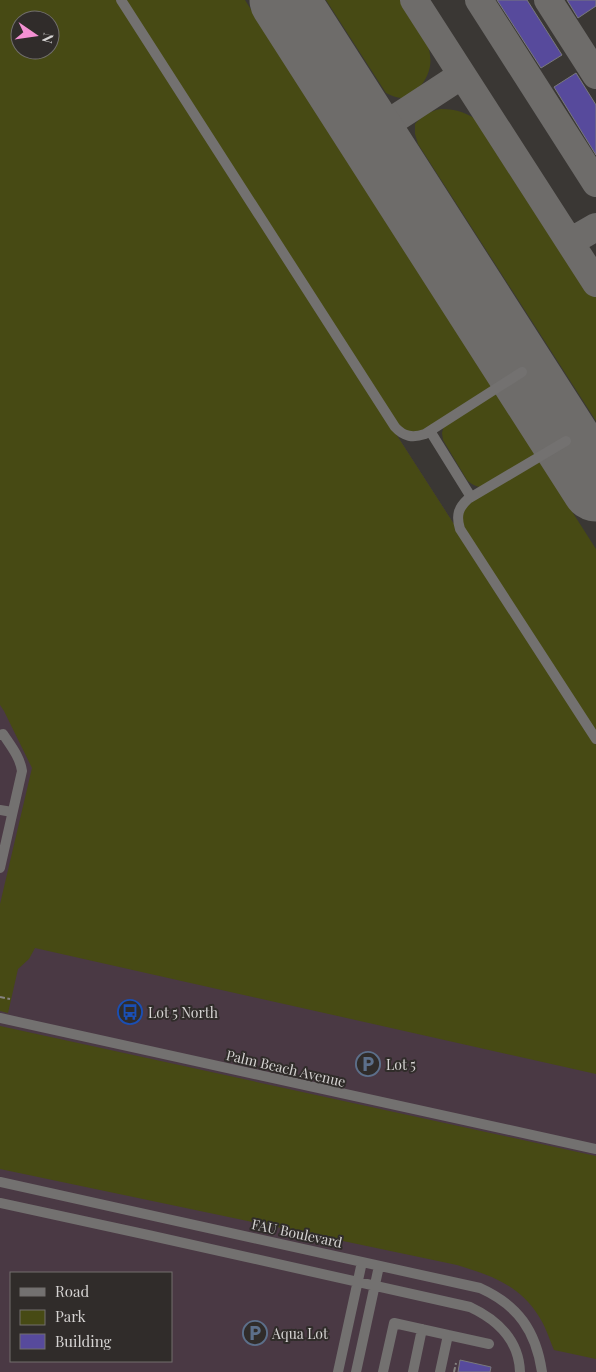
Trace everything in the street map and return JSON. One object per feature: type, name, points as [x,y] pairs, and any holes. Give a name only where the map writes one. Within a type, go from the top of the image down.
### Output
[{"type":"street","points":[[121,0],[395,427],[404,435],[410,436],[418,436],[430,431],[522,372]]},
{"type":"street","points":[[430,431],[470,497]]},
{"type":"street","points":[[566,441],[470,497],[462,504],[457,517],[460,529],[596,739]]},
{"type":"street","points":[[0,735],[3,734],[21,764],[22,771],[0,868]]},
{"type":"street","points":[[0,810],[12,812]]},
{"type":"street","name":"Palm Beach Avenue","points":[[0,1018],[596,1149]]},
{"type":"street","name":"FAU Boulevard","points":[[0,1182],[480,1288],[496,1296],[518,1314],[529,1329],[539,1354],[542,1372]]},
{"type":"street","points":[[0,1203],[470,1308],[487,1316],[504,1331],[518,1355],[520,1372]]},
{"type":"street","points":[[338,1372],[362,1262]]},
{"type":"street","points":[[356,1372],[380,1266]]},
{"type":"street","points":[[383,1372],[394,1323],[488,1344]]},
{"type":"street","points":[[413,1372],[422,1330]]},
{"type":"street","points":[[440,1372],[448,1335]]},
{"type":"path","points":[[0,997],[10,999]]},
{"type":"path","points":[[454,1372],[456,1363]]},
{"type":"shaded area","points":[[0,0],[117,0],[596,745],[596,1372],[0,1372]]},
{"type":"green space","points":[[0,0],[117,0],[596,745],[596,1074],[35,948],[29,959],[18,969],[8,1013],[0,1011],[0,904],[32,768],[0,705]]},
{"type":"green space","points":[[121,0],[245,0],[596,549],[596,739],[457,517],[485,488],[475,486],[467,480],[443,440],[442,433],[445,421],[425,434],[404,435]]},
{"type":"green space","points":[[326,0],[402,0],[423,33],[428,44],[430,56],[430,67],[426,78],[413,94],[402,98],[386,93]]},
{"type":"green space","points":[[441,109],[462,112],[481,123],[596,296],[596,421],[418,144],[415,124],[427,114]]},
{"type":"green space","points":[[0,1026],[596,1156],[596,1359],[554,1350],[545,1327],[522,1296],[503,1282],[457,1265],[0,1169]]},
{"type":"building","points":[[497,0],[527,0],[562,55],[541,68]]},
{"type":"building","points":[[567,0],[596,0],[596,6],[578,18]]},
{"type":"building","points":[[576,73],[596,105],[596,155],[554,87]]},
{"type":"building","points":[[460,1360],[491,1367],[490,1372],[458,1372]]},
{"type":"taxiway","points":[[414,0],[596,283]]},
{"type":"taxiway","points":[[479,0],[596,183]]},
{"type":"taxiway","points":[[548,0],[596,75]]},
{"type":"taxiway","points":[[370,135],[462,75]]},
{"type":"taxiway","points":[[570,242],[596,227]]},
{"type":"runway","points":[[284,0],[596,487]]},
{"type":"place","name":"Lot 5 North","points":[[130,1012]]},
{"type":"place","name":"Lot 5","points":[[368,1064]]},
{"type":"place","name":"Aqua Lot","points":[[255,1333]]}]
